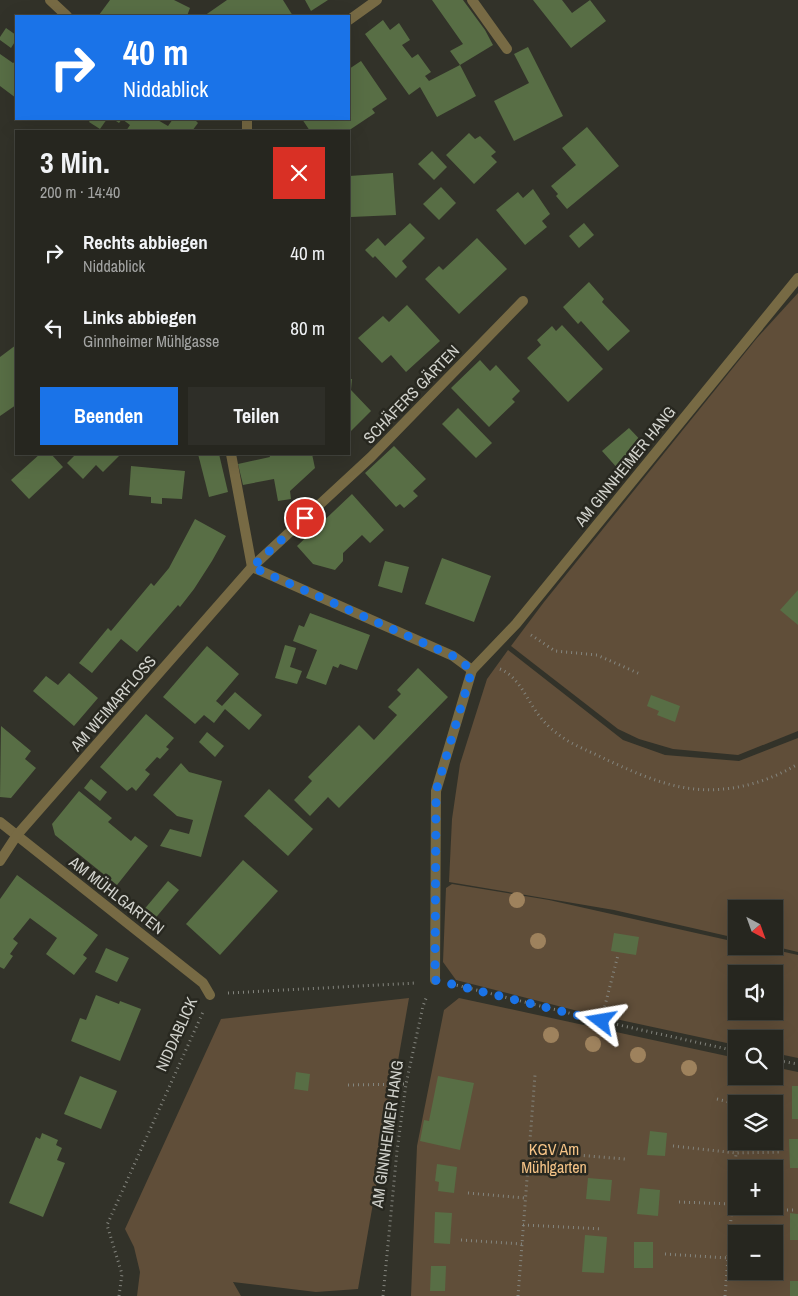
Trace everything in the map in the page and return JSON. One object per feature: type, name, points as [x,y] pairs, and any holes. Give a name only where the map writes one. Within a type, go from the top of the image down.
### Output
[{"type":"street","points":[[50,0],[66,15]]},
{"type":"street","points":[[350,19],[376,0]]},
{"type":"street","points":[[472,0],[507,49]]},
{"type":"street","name":"AM GINNHEIMER HANG","points":[[472,670],[516,624],[798,278]]},
{"type":"street","name":"SCHÄFERS GÄRTEN","points":[[252,567],[371,457],[523,301]]},
{"type":"street","points":[[231,455],[252,567],[453,656],[472,670],[436,791],[435,980]]},
{"type":"street","name":"AM WEIMARFLOSS","points":[[0,861],[17,835],[252,567]]},
{"type":"street","name":"AM MÜHLGARTEN","points":[[0,822],[203,983],[210,995]]},
{"type":"path","points":[[516,624],[555,651],[597,655],[640,674]]},
{"type":"path","points":[[472,670],[494,667],[503,670],[515,681],[541,717],[558,735],[617,764],[681,788],[717,790],[742,787],[779,776],[798,764]]},
{"type":"path","points":[[601,1021],[618,954]]},
{"type":"path","name":"NIDDABLICK","points":[[119,1296],[122,1274],[107,1225],[210,995],[435,980],[601,1021],[728,1049]]},
{"type":"path","name":"AM GINNHEIMER HANG","points":[[383,1296],[397,1151],[406,1084],[423,1006],[435,980]]},
{"type":"path","points":[[783,1062],[798,1064]]},
{"type":"path","points":[[518,1296],[535,1075]]},
{"type":"path","points":[[348,1085],[406,1084]]},
{"type":"path","points":[[717,1099],[728,1102]]},
{"type":"path","points":[[673,1146],[736,1153],[782,1152]]},
{"type":"path","points":[[735,1160],[736,1150]]},
{"type":"path","points":[[529,1151],[624,1159]]},
{"type":"path","points":[[468,1193],[525,1198]]},
{"type":"path","points":[[678,1202],[728,1204]]},
{"type":"path","points":[[783,1210],[796,1210]]},
{"type":"path","points":[[523,1225],[602,1229]]},
{"type":"path","points":[[461,1240],[522,1244]]},
{"type":"path","points":[[665,1254],[728,1260],[725,1296]]},
{"type":"green space","points":[[798,293],[798,731],[738,755],[673,749],[639,739],[618,729],[511,646],[544,602],[757,338]]},
{"type":"green space","points":[[508,650],[623,740],[665,755],[739,761],[798,738],[798,952],[783,948],[783,900],[728,900],[728,936],[614,910],[449,882],[452,819],[460,764],[487,679]]},
{"type":"green space","points":[[452,884],[549,900],[728,940],[728,955],[783,955],[783,952],[798,955],[798,1058],[783,1055],[783,1030],[728,1030],[728,1043],[574,1010],[456,980],[443,962],[446,888]]},
{"type":"green space","points":[[409,998],[358,1289],[316,1292],[233,1282],[241,1296],[137,1296],[140,1272],[134,1247],[125,1229],[221,1019]]},
{"type":"green space","name":"KGV Am Mühlgarten","points":[[459,998],[728,1056],[728,1085],[783,1085],[783,1069],[798,1072],[798,1296],[411,1296],[417,1146],[444,1010]]},
{"type":"building","points":[[110,0],[174,0],[190,8],[187,15],[99,15]]},
{"type":"building","points":[[227,0],[283,0],[292,15],[205,15]]},
{"type":"building","points":[[305,0],[328,0],[311,11]]},
{"type":"building","points":[[432,0],[463,0],[485,30],[493,45],[460,65],[450,51],[463,44]]},
{"type":"building","points":[[533,0],[562,0],[572,13],[590,0],[606,21],[571,48]]},
{"type":"building","points":[[383,20],[390,30],[399,23],[410,40],[402,45],[412,58],[418,54],[431,72],[425,76],[429,81],[460,65],[476,96],[437,117],[420,87],[409,95],[365,34]]},
{"type":"building","points":[[6,28],[15,34],[15,42],[11,48],[0,40]]},
{"type":"building","points":[[528,47],[563,116],[514,141],[494,101],[529,83],[514,54]]},
{"type":"building","points":[[0,54],[13,63],[15,62],[15,97],[0,86]]},
{"type":"building","points":[[361,61],[387,99],[372,109],[375,113],[350,130],[309,130],[303,120],[350,120],[350,68]]},
{"type":"building","points":[[90,120],[106,120],[100,129],[89,122]]},
{"type":"building","points":[[123,120],[158,120],[168,126],[172,120],[195,120],[198,123],[193,130],[127,130],[130,125]]},
{"type":"building","points":[[587,127],[619,166],[567,209],[556,196],[558,194],[551,186],[576,165],[562,148]]},
{"type":"building","points":[[469,133],[475,139],[480,136],[496,152],[491,156],[497,162],[474,184],[446,155]]},
{"type":"building","points":[[432,151],[447,167],[434,180],[418,164]]},
{"type":"building","points":[[393,173],[396,215],[351,217],[350,176]]},
{"type":"building","points":[[441,187],[456,203],[439,220],[423,204]]},
{"type":"building","points":[[533,189],[550,214],[542,221],[547,227],[525,245],[496,210],[518,192],[523,198]]},
{"type":"building","points":[[410,223],[425,238],[402,261],[407,267],[396,278],[375,256],[373,258],[365,250],[378,238],[385,246]]},
{"type":"building","points":[[584,223],[594,235],[579,248],[569,236]]},
{"type":"building","points":[[477,238],[507,269],[459,314],[425,279],[439,266],[443,270]]},
{"type":"building","points":[[589,282],[604,299],[602,302],[630,331],[608,351],[581,321],[578,324],[563,307]]},
{"type":"building","points":[[407,305],[440,341],[406,372],[391,355],[382,363],[358,338],[383,316],[389,322]]},
{"type":"building","points":[[562,325],[603,369],[568,402],[527,358],[541,345],[537,340],[552,326],[556,331]]},
{"type":"building","points":[[15,346],[15,406],[0,416],[0,357]]},
{"type":"building","points":[[480,360],[490,371],[496,365],[520,391],[512,399],[515,402],[489,427],[451,388]]},
{"type":"building","points":[[350,379],[352,379],[351,390],[371,411],[350,432]]},
{"type":"building","points":[[458,408],[492,443],[476,458],[442,424]]},
{"type":"building","points":[[629,428],[646,446],[619,470],[602,451]]},
{"type":"building","points":[[394,446],[426,479],[413,491],[418,496],[404,508],[400,504],[396,507],[365,473]]},
{"type":"building","points":[[39,455],[52,455],[63,467],[29,499],[11,480]]},
{"type":"building","points":[[75,455],[120,455],[103,472],[96,465],[83,479],[67,463]]},
{"type":"building","points":[[198,455],[219,455],[228,492],[209,497]]},
{"type":"building","points":[[269,455],[312,455],[315,468],[290,491],[291,499],[278,501],[274,479],[243,485],[238,464],[270,457]]},
{"type":"building","points":[[131,466],[185,471],[182,499],[162,498],[162,504],[151,503],[151,497],[129,495]]},
{"type":"building","points":[[352,494],[384,530],[370,543],[362,535],[343,553],[343,561],[335,570],[313,564],[297,546]]},
{"type":"building","points":[[195,519],[226,536],[194,589],[180,607],[178,605],[137,652],[121,639],[92,673],[79,663],[108,628],[111,631],[151,583],[154,586],[169,568]]},
{"type":"building","points":[[442,558],[491,576],[474,622],[425,604]]},
{"type":"building","points":[[385,561],[409,567],[402,593],[378,586]]},
{"type":"building","points":[[798,590],[798,625],[780,610]]},
{"type":"building","points":[[310,613],[370,635],[357,670],[340,664],[338,668],[333,666],[326,685],[306,678],[317,650],[293,641],[299,625],[304,627]]},
{"type":"building","points":[[285,645],[296,648],[290,667],[302,671],[297,684],[275,678]]},
{"type":"building","points":[[207,646],[239,674],[216,701],[222,706],[235,692],[262,715],[249,730],[225,709],[214,723],[204,715],[195,724],[163,697]]},
{"type":"building","points":[[418,668],[448,697],[339,808],[328,797],[310,816],[294,800],[312,781],[308,777],[359,725],[374,740],[397,715],[388,707],[401,694],[397,690]]},
{"type":"building","points":[[69,673],[98,698],[74,726],[33,691],[46,676],[58,685]]},
{"type":"building","points":[[651,695],[680,706],[675,722],[657,715],[659,711],[647,706]]},
{"type":"building","points":[[146,714],[174,738],[166,747],[169,749],[160,759],[157,757],[145,770],[150,774],[136,791],[132,787],[127,791],[100,767]]},
{"type":"building","points":[[1,726],[31,751],[25,759],[36,768],[11,798],[0,797]]},
{"type":"building","points":[[207,732],[224,746],[215,757],[199,742]]},
{"type":"building","points":[[181,763],[189,772],[222,781],[201,857],[160,846],[170,829],[189,834],[193,820],[177,816],[153,795]]},
{"type":"building","points":[[91,779],[107,792],[100,801],[84,788]]},
{"type":"building","points":[[269,789],[313,829],[288,856],[244,816]]},
{"type":"building","points":[[79,791],[112,818],[108,822],[131,841],[135,836],[148,846],[117,885],[55,835],[52,824]]},
{"type":"building","points":[[243,860],[278,891],[220,955],[186,924]]},
{"type":"building","points":[[17,875],[98,935],[83,955],[87,958],[74,975],[46,954],[57,938],[30,918],[13,939],[18,943],[10,954],[13,956],[4,969],[0,967],[0,899]]},
{"type":"building","points":[[168,881],[179,890],[153,921],[142,912]]},
{"type":"building","points":[[614,933],[639,937],[636,955],[611,951]]},
{"type":"building","points":[[106,948],[129,958],[117,982],[95,972]]},
{"type":"building","points":[[96,995],[119,1004],[120,1001],[141,1009],[120,1061],[71,1041],[80,1018],[86,1020]]},
{"type":"building","points":[[296,1072],[310,1074],[308,1091],[294,1089]]},
{"type":"building","points":[[80,1076],[117,1091],[101,1129],[64,1114]]},
{"type":"building","points":[[438,1076],[474,1083],[460,1150],[420,1141],[424,1120],[429,1121]]},
{"type":"building","points":[[792,1086],[798,1086],[798,1119],[792,1119]]},
{"type":"building","points":[[650,1131],[667,1133],[665,1156],[647,1155]]},
{"type":"building","points":[[42,1133],[58,1140],[56,1145],[62,1148],[57,1160],[65,1163],[43,1217],[9,1203],[36,1137],[40,1139]]},
{"type":"building","points":[[789,1139],[798,1139],[798,1168],[790,1168]]},
{"type":"building","points":[[437,1164],[457,1167],[454,1193],[438,1191],[439,1182],[435,1181]]},
{"type":"building","points":[[588,1178],[612,1180],[610,1201],[586,1199]]},
{"type":"building","points":[[640,1188],[660,1190],[658,1216],[637,1214]]},
{"type":"building","points":[[435,1212],[452,1213],[450,1244],[434,1243]]},
{"type":"building","points":[[790,1213],[798,1214],[798,1240],[790,1240]]},
{"type":"building","points":[[585,1235],[607,1237],[604,1273],[582,1272]]},
{"type":"building","points":[[634,1242],[653,1242],[653,1268],[634,1268]]},
{"type":"building","points":[[431,1266],[446,1266],[445,1291],[430,1291]]},
{"type":"building","points":[[790,1281],[798,1281],[798,1296],[790,1296]]},
{"type":"route","points":[[305,518],[252,567],[453,656],[472,670],[436,791],[435,980],[601,1021]]}]
